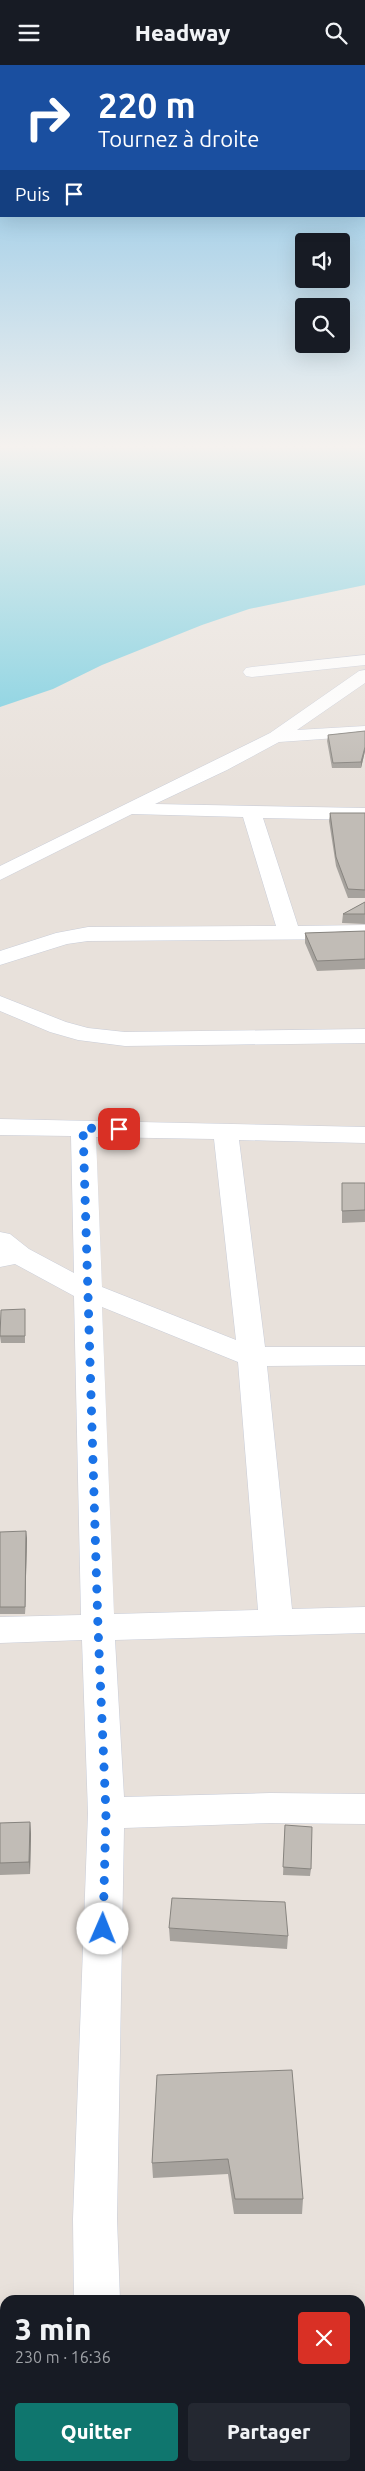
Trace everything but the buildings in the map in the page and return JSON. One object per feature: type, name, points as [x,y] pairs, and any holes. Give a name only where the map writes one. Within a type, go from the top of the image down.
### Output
[{"type":"street","points":[[252,672],[365,660]]},
{"type":"street","points":[[0,874],[127,809],[275,737],[365,675]]},
{"type":"street","points":[[275,737],[365,731]]},
{"type":"street","points":[[127,809],[365,814]]},
{"type":"street","points":[[252,813],[289,932]]},
{"type":"street","points":[[0,958],[64,937],[88,934],[365,932]]},
{"type":"street","points":[[0,1003],[58,1027],[86,1035],[125,1039],[365,1036]]},
{"type":"street","points":[[0,1127],[365,1135]]},
{"type":"street","points":[[83,1128],[98,1628],[106,1813],[95,2219],[97,2295]]},
{"type":"street","points":[[226,1133],[252,1357],[276,1621]]},
{"type":"street","points":[[6,1251],[87,1291],[252,1357],[365,1356]]},
{"type":"street","points":[[0,1630],[365,1620]]},
{"type":"street","points":[[106,1813],[270,1808],[365,1809]]},
{"type":"water","points":[[0,560],[365,560],[365,585],[249,609],[202,625],[102,665],[53,689],[0,707]]},
{"type":"route","points":[[103,1929],[106,1813],[98,1628],[83,1128],[119,1129]]}]
